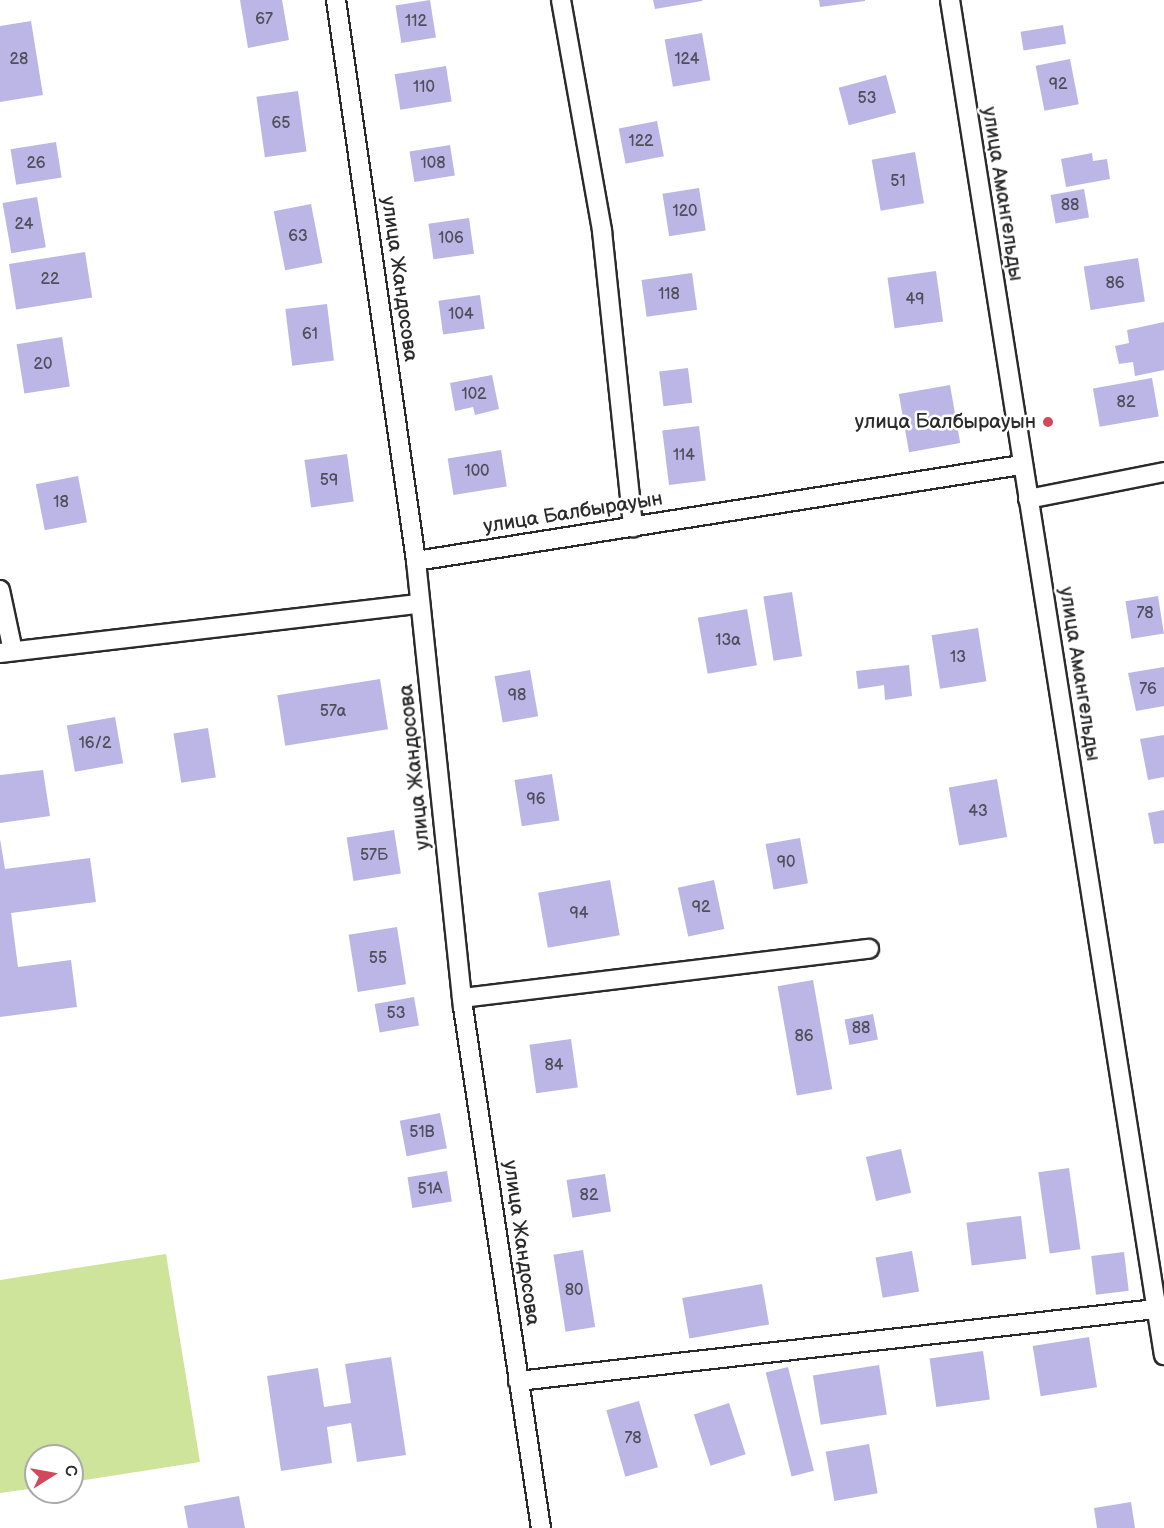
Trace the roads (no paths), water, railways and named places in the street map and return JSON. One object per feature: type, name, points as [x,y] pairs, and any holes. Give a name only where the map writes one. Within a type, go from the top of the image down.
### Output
[{"type":"street","name":"улица Жандосова","points":[[336,0],[416,561],[462,998],[541,1528]]},
{"type":"street","points":[[561,0],[602,231],[633,527]]},
{"type":"street","name":"улица Амангельды","points":[[950,0],[1021,465],[1155,1243],[1156,1309],[1164,1355]]},
{"type":"street","name":"улица Балбырауын","points":[[416,561],[1021,465]]},
{"type":"street","points":[[1028,499],[1164,472]]},
{"type":"street","points":[[0,590],[6,652],[420,604]]},
{"type":"street","points":[[462,998],[869,949]]},
{"type":"street","points":[[518,1381],[1156,1309]]},
{"type":"place","name":"улица Балбырауын","points":[[1048,422]]}]
